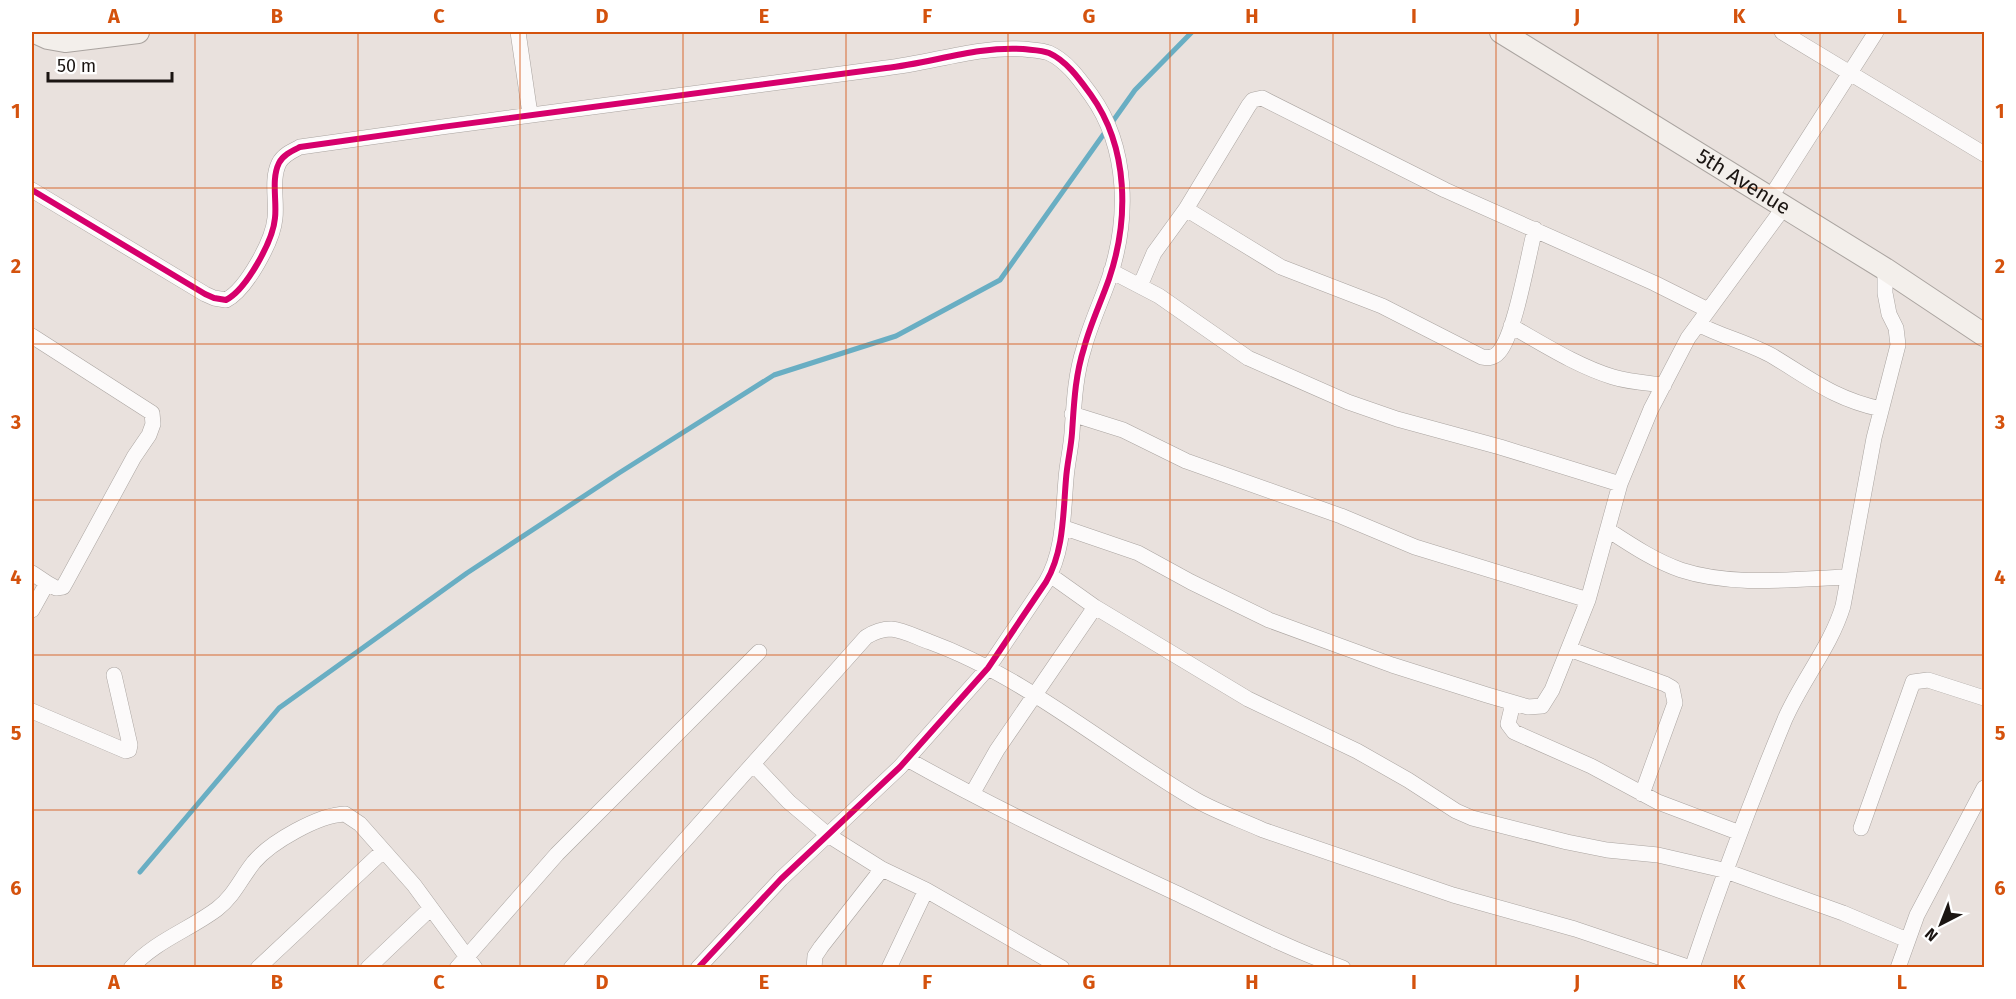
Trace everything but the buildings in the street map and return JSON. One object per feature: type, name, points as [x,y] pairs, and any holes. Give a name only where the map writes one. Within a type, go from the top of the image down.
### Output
[{"type":"street","points":[[35,32],[48,38],[65,41],[138,32]]},
{"type":"street","points":[[518,32],[530,114]]},
{"type":"street","name":"5th Avenue","points":[[1501,32],[1884,269],[1984,335]]},
{"type":"street","points":[[1782,32],[1984,154]]},
{"type":"street","points":[[1062,527],[1138,553],[1269,620],[1392,665],[1513,703],[1528,707],[1542,706],[1548,699],[1588,600],[1620,484],[1639,436],[1664,385],[1688,338],[1777,203],[1876,32]]},
{"type":"street","points":[[32,190],[205,294],[226,300],[259,263],[275,221],[275,173],[280,161],[289,152],[300,147],[530,114],[889,68],[996,48],[1049,53],[1071,70],[1103,112],[1122,178],[1123,205],[1120,237],[1111,271],[1085,344],[1077,377],[1061,542],[1050,575],[988,668],[907,759],[781,879],[698,968]]},
{"type":"street","points":[[1140,286],[1154,253],[1186,209],[1249,105],[1253,100],[1262,98],[1445,190],[1654,283],[1708,310]]},
{"type":"street","points":[[1186,209],[1281,267],[1382,306],[1482,357],[1495,356],[1500,352],[1511,326],[1535,229]]},
{"type":"street","points":[[571,968],[866,638],[875,632],[894,629],[945,648],[988,668],[1198,802],[1253,825],[1453,895],[1575,929],[1692,968],[1725,870],[1786,718],[1837,624],[1898,337],[1889,314],[1884,269]]},
{"type":"street","points":[[1111,271],[1187,314],[1248,358],[1348,402],[1397,419],[1500,447],[1620,484]]},
{"type":"street","points":[[1698,324],[1718,335],[1761,351],[1836,396],[1881,409]]},
{"type":"street","points":[[1511,326],[1541,344],[1612,377],[1664,385]]},
{"type":"street","points":[[32,336],[152,413],[153,418],[148,435],[63,587],[56,588],[32,573]]},
{"type":"street","points":[[1072,414],[1123,430],[1186,461],[1341,516],[1415,547],[1588,600]]},
{"type":"street","points":[[1608,530],[1660,561],[1681,570],[1708,577],[1751,580],[1848,577]]},
{"type":"street","points":[[1050,575],[1095,607],[1248,699],[1357,751],[1456,811],[1472,818],[1567,842],[1607,850],[1658,855],[1725,870],[1843,913],[1907,940]]},
{"type":"street","points":[[32,610],[47,583]]},
{"type":"street","points":[[972,794],[997,750],[1095,607]]},
{"type":"street","points":[[1569,649],[1672,688],[1675,703],[1642,794]]},
{"type":"street","points":[[131,968],[143,954],[161,941],[186,930],[219,908],[229,898],[252,864],[264,852],[315,822],[340,814],[350,816],[360,824],[383,850],[431,908],[466,964],[557,854],[759,652]]},
{"type":"street","points":[[32,711],[126,751],[129,750],[130,745],[114,675]]},
{"type":"street","points":[[1861,828],[1913,682],[1928,680],[1984,698]]},
{"type":"street","points":[[1513,703],[1508,724],[1514,732],[1591,766],[1668,806],[1740,833]]},
{"type":"street","points":[[907,759],[1104,860],[1342,968]]},
{"type":"street","points":[[753,764],[789,802],[828,835],[882,869],[926,890],[1062,968]]},
{"type":"street","points":[[1898,968],[1907,940],[1930,888],[1984,788]]},
{"type":"street","points":[[258,968],[383,850]]},
{"type":"street","points":[[814,968],[815,956],[821,947],[882,869]]},
{"type":"street","points":[[889,968],[926,890]]},
{"type":"street","points":[[368,968],[431,908]]},
{"type":"waterway","points":[[140,872],[279,708],[467,573],[774,375],[896,336],[1000,280],[1135,90],[1192,32]]},
{"type":"cycle path","points":[[32,190],[205,294],[226,300],[234,295],[250,276],[264,251],[275,218],[275,183],[279,163],[300,147],[903,66],[989,50],[1023,49],[1046,52],[1056,56],[1073,71],[1104,116],[1113,138],[1119,161],[1122,209],[1116,256],[1086,339],[1079,369],[1075,390],[1062,532],[1052,570],[988,668],[900,767],[781,879],[698,968]]}]
